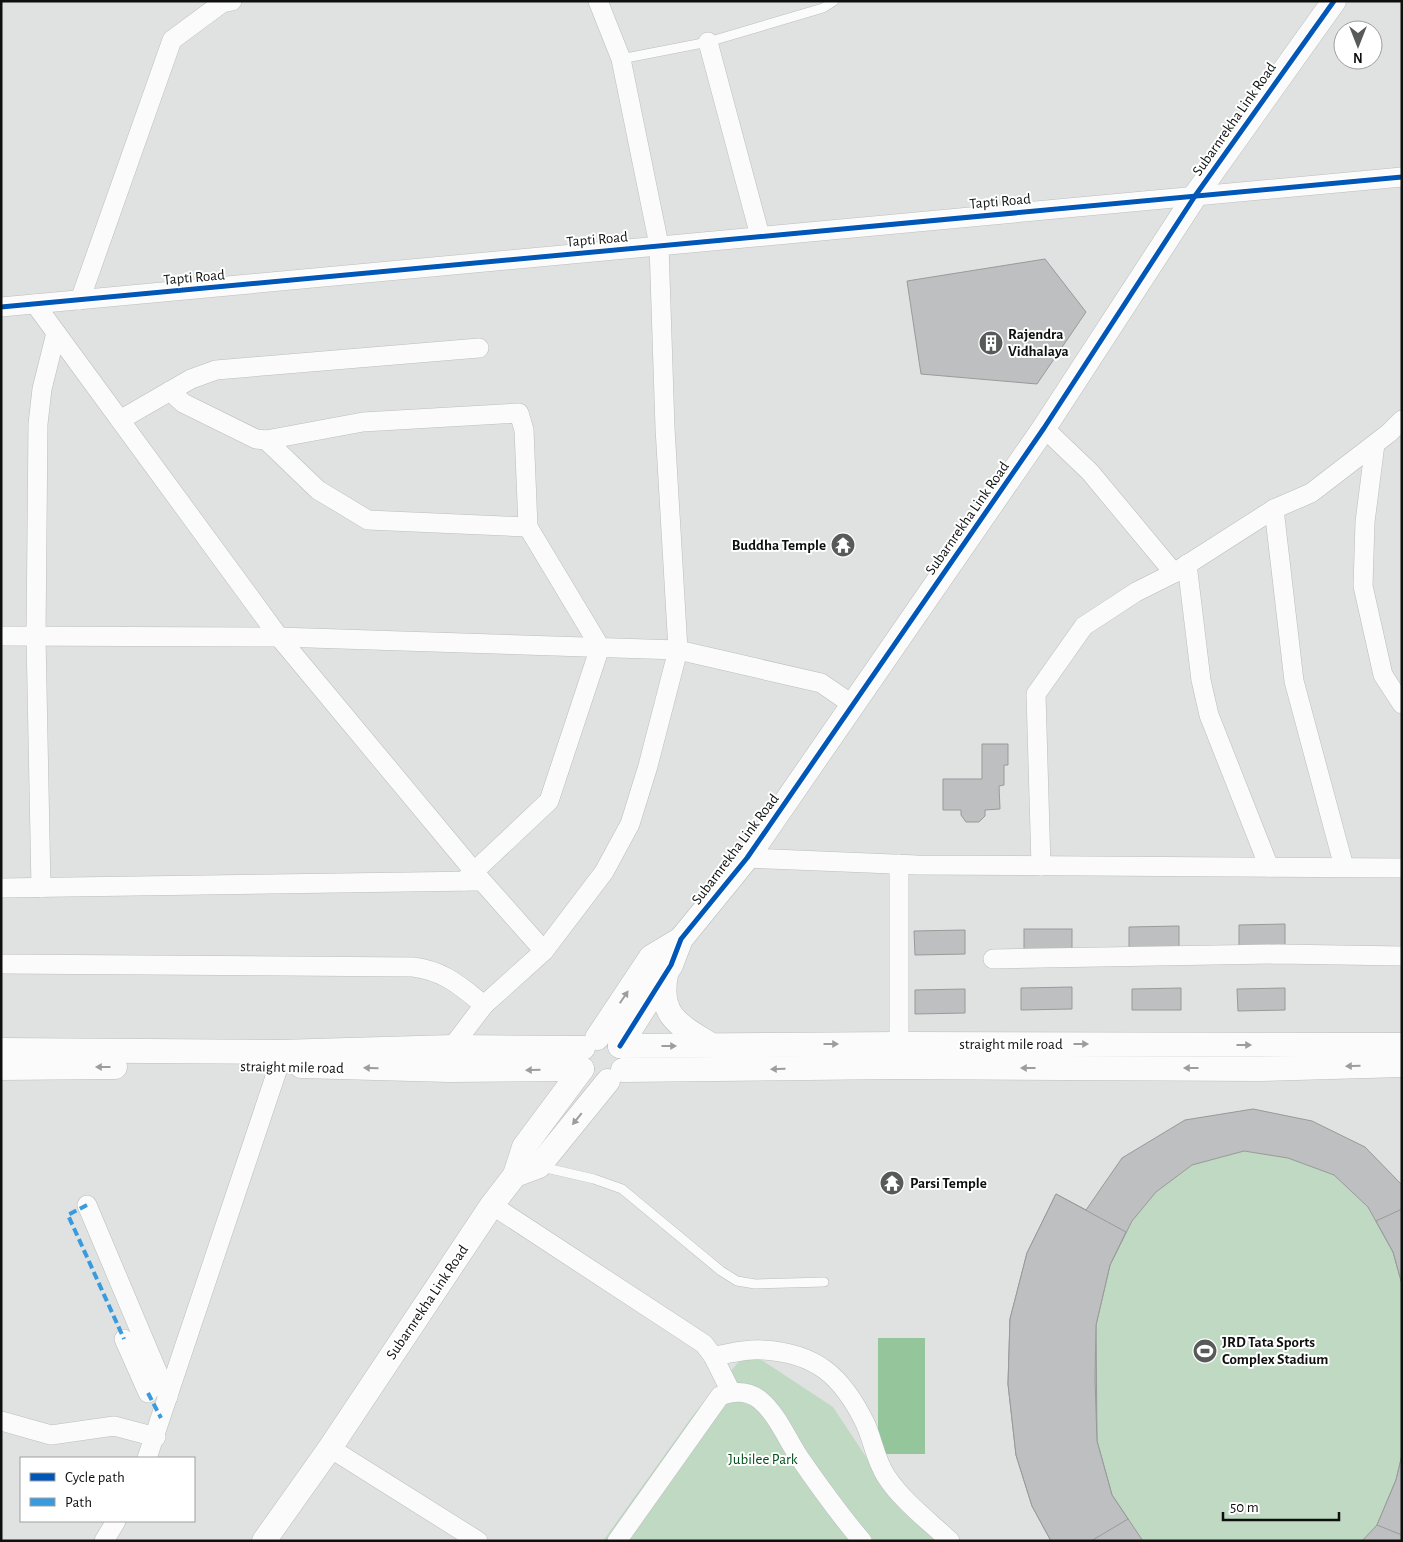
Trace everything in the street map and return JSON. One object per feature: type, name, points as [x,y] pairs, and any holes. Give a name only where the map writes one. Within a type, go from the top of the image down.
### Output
[{"type":"street","points":[[80,300],[172,40],[222,3],[232,1]]},
{"type":"street","points":[[452,1047],[484,1005],[544,951],[604,872],[630,824],[648,766],[678,650],[665,428],[659,245],[621,59],[598,1]]},
{"type":"street","name":"Subarnrekha Link Road","points":[[620,1046],[666,974],[681,939],[747,858],[1044,428],[1195,196],[1334,1]]},
{"type":"street","points":[[708,42],[760,236]]},
{"type":"street","name":"Tapti Road","points":[[1,307],[1402,178]]},
{"type":"street","points":[[35,304],[279,637],[473,877],[544,951]]},
{"type":"street","points":[[42,888],[36,636],[38,424],[42,389],[56,333]]},
{"type":"street","points":[[120,420],[191,379],[216,370],[479,348]]},
{"type":"street","points":[[1,888],[473,877],[549,800],[600,647],[528,527],[524,430],[520,414],[363,422],[266,440],[256,439],[183,403],[170,391]]},
{"type":"street","points":[[1041,866],[1036,694],[1084,626],[1136,592],[1181,569],[1274,509],[1310,493],[1375,444],[1402,420]]},
{"type":"street","points":[[1044,428],[1090,472],[1181,569],[1209,715],[1269,867]]},
{"type":"street","points":[[266,440],[318,490],[368,520],[528,527]]},
{"type":"street","points":[[1375,444],[1366,522],[1363,586],[1383,675],[1402,704]]},
{"type":"street","points":[[1274,509],[1294,681],[1344,867]]},
{"type":"street","points":[[1,636],[279,637],[678,650],[821,683],[853,705]]},
{"type":"street","points":[[747,858],[899,864],[1402,868]]},
{"type":"street","points":[[899,864],[899,1044]]},
{"type":"street","points":[[515,1175],[524,1147],[651,957],[681,939]]},
{"type":"street","points":[[993,960],[1278,954],[1402,956]]},
{"type":"street","points":[[1,964],[414,967],[432,970],[447,976],[484,1005]]},
{"type":"street","points":[[666,974],[662,991],[664,1003],[672,1016],[686,1030],[712,1045]]},
{"type":"street","name":"straight mile road","points":[[1,1068],[279,1065],[449,1070],[587,1051],[608,1038],[620,1046],[1402,1044]]},
{"type":"street","name":"straight mile road","points":[[1,1050],[279,1052],[558,1046],[587,1051]]},
{"type":"street","points":[[515,1175],[539,1166],[616,1076],[625,1056],[620,1046]]},
{"type":"street","name":"straight mile road","points":[[587,1051],[592,1080],[616,1076],[896,1067],[1259,1069],[1402,1065]]},
{"type":"street","points":[[147,1457],[156,1437],[279,1065]]},
{"type":"street","name":"Subarnrekha Link Road","points":[[264,1541],[330,1448],[492,1205],[515,1175]]},
{"type":"street","points":[[87,1205],[168,1397]]},
{"type":"street","points":[[492,1205],[704,1344],[713,1356],[731,1392]]},
{"type":"street","points":[[124,1339],[148,1393]]},
{"type":"street","points":[[713,1356],[762,1349],[813,1360],[833,1376],[848,1395],[865,1424],[877,1460],[887,1478],[950,1541]]},
{"type":"street","points":[[617,1541],[720,1396],[731,1392],[743,1392],[759,1400],[773,1415],[800,1458],[862,1541]]},
{"type":"street","points":[[1,1421],[51,1435],[114,1426],[156,1437]]},
{"type":"street","points":[[330,1448],[478,1541]]},
{"type":"street","points":[[104,1541],[115,1522]]},
{"type":"lane","points":[[621,59],[708,42],[823,8],[834,1]]},
{"type":"lane","points":[[539,1166],[594,1179],[622,1189],[721,1271],[736,1281],[755,1284],[824,1282]]},
{"type":"green space","name":"JRD Tata Sports Complex Stadium","points":[[1253,1109],[1312,1121],[1365,1147],[1402,1185],[1402,1541],[1051,1541],[1032,1506],[1016,1455],[1008,1384],[1010,1319],[1027,1253],[1056,1194],[1086,1210],[1122,1158],[1185,1120]]},
{"type":"green space","name":"Jubilee Park","points":[[748,1351],[833,1407],[874,1469],[936,1541],[603,1541],[694,1414]]},
{"type":"shaded area","points":[[878,1338],[925,1338],[925,1454],[878,1454]]},
{"type":"building","name":"Rajendra Vidhalaya","points":[[1045,259],[1086,312],[1037,384],[921,374],[907,281]]},
{"type":"building","points":[[982,744],[1008,744],[1008,765],[1004,765],[1004,785],[999,786],[1000,809],[985,810],[985,816],[979,822],[966,822],[961,815],[961,810],[943,810],[943,779],[982,779]]},
{"type":"building","points":[[1285,924],[1285,946],[1239,946],[1239,925]]},
{"type":"building","points":[[1179,926],[1179,950],[1129,950],[1129,927]]},
{"type":"building","points":[[1024,929],[1072,929],[1072,950],[1024,950]]},
{"type":"building","points":[[965,930],[965,954],[915,955],[914,931]]},
{"type":"building","points":[[1072,987],[1072,1009],[1021,1010],[1021,988]]},
{"type":"building","points":[[1181,988],[1181,1010],[1132,1010],[1132,989]]},
{"type":"building","points":[[1285,988],[1285,1010],[1238,1011],[1237,989]]},
{"type":"building","points":[[965,989],[965,1013],[915,1014],[915,990]]},
{"type":"building","points":[[1253,1109],[1312,1121],[1365,1147],[1402,1185],[1402,1284],[1393,1252],[1368,1207],[1334,1175],[1288,1158],[1244,1151],[1192,1165],[1156,1192],[1132,1221],[1110,1265],[1096,1325],[1097,1441],[1112,1495],[1143,1541],[1051,1541],[1032,1506],[1016,1455],[1008,1384],[1010,1319],[1027,1253],[1056,1194],[1086,1210],[1122,1158],[1185,1120]]},
{"type":"building","points":[[1056,1194],[1126,1232],[1110,1265],[1096,1325],[1095,1378],[1097,1441],[1112,1495],[1128,1519],[1091,1541],[1051,1541],[1032,1506],[1016,1455],[1008,1384],[1010,1319],[1027,1253]]},
{"type":"building","points":[[1402,1209],[1402,1284],[1393,1252],[1376,1221]]},
{"type":"building","points":[[1402,1455],[1402,1541],[1362,1541],[1377,1525],[1396,1480]]},
{"type":"building","points":[[1402,1455],[1402,1535],[1377,1525],[1396,1480]]},
{"type":"marked path","points":[[87,1205],[68,1215],[124,1339]]},
{"type":"marked path","points":[[148,1393],[161,1418]]},
{"type":"cycle path","points":[[620,1046],[671,965],[681,939],[747,858],[1044,428],[1195,196],[1334,1]]},
{"type":"cycle path","points":[[1,307],[1402,177]]},
{"type":"place","name":"Rajendra Vidhalaya","points":[[991,343]]},
{"type":"place","name":"Buddha Temple","points":[[843,545]]},
{"type":"place","name":"Parsi Temple","points":[[892,1183]]},
{"type":"place","name":"JRD Tata Sports Complex Stadium","points":[[1205,1351]]}]
